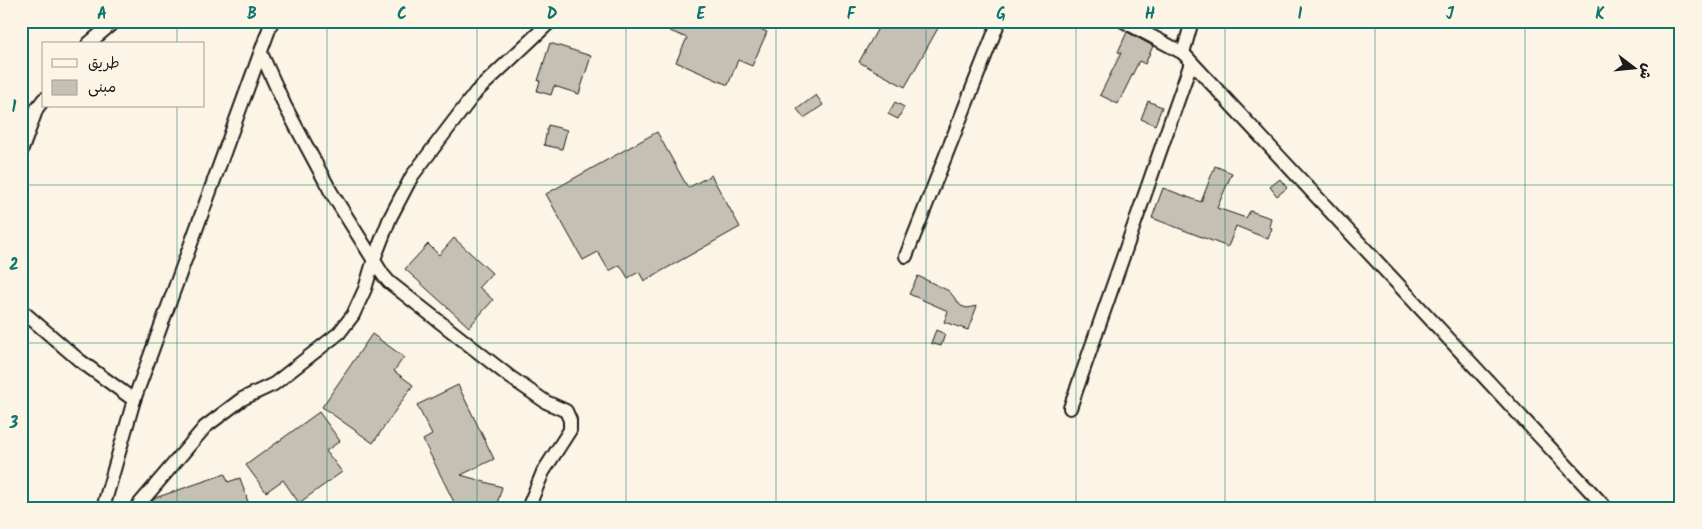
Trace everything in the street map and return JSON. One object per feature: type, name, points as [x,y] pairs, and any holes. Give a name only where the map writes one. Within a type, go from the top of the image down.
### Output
[{"type":"street","points":[[90,42],[115,21]]},
{"type":"street","points":[[103,508],[134,400],[272,21]]},
{"type":"street","points":[[136,508],[205,427],[242,399],[274,384],[339,333],[353,315],[365,290],[374,259],[390,218],[412,176],[444,131],[476,92],[551,21]]},
{"type":"street","points":[[906,256],[999,21]]},
{"type":"street","points":[[1124,21],[1187,58],[1606,508]]},
{"type":"street","points":[[1070,408],[1187,58],[1192,21]]},
{"type":"street","points":[[261,53],[285,106],[331,192],[383,275],[389,282],[510,377],[546,402],[566,412],[570,420],[570,430],[543,472],[528,508]]},
{"type":"street","points":[[21,152],[37,108],[42,102]]},
{"type":"street","points":[[21,310],[79,360],[134,400]]},
{"type":"building","points":[[674,21],[742,21],[767,32],[752,66],[738,60],[728,85],[676,62],[687,38],[670,31]]},
{"type":"building","points":[[882,21],[942,21],[905,87],[859,62]]},
{"type":"building","points":[[1127,32],[1153,46],[1145,64],[1139,61],[1118,104],[1100,95],[1121,53],[1118,52]]},
{"type":"building","points":[[550,43],[591,56],[579,94],[554,86],[551,95],[537,91],[540,81],[538,81]]},
{"type":"building","points":[[816,95],[823,105],[804,118],[797,109]]},
{"type":"building","points":[[1148,101],[1162,107],[1155,125],[1141,119]]},
{"type":"building","points":[[895,102],[904,107],[898,119],[888,114]]},
{"type":"building","points":[[548,125],[567,130],[562,149],[544,145]]},
{"type":"building","points":[[657,132],[688,188],[711,175],[740,227],[644,281],[639,272],[628,278],[620,265],[609,271],[598,252],[583,260],[546,194]]},
{"type":"building","points":[[1215,166],[1232,173],[1217,208],[1246,218],[1250,211],[1271,218],[1269,227],[1272,228],[1268,239],[1236,226],[1228,247],[1152,218],[1163,188],[1201,202]]},
{"type":"building","points":[[1280,179],[1287,188],[1277,196],[1270,187]]},
{"type":"building","points":[[454,238],[492,273],[479,287],[493,300],[469,327],[405,269],[428,244],[439,255]]},
{"type":"building","points":[[918,276],[949,291],[961,306],[967,308],[977,306],[968,330],[944,322],[948,311],[909,294]]},
{"type":"building","points":[[936,330],[945,334],[941,346],[931,343]]},
{"type":"building","points":[[372,334],[404,357],[394,371],[413,385],[373,443],[322,407]]},
{"type":"building","points":[[458,385],[494,459],[461,475],[502,487],[496,508],[457,508],[423,440],[432,435],[417,405]]},
{"type":"building","points":[[319,412],[340,441],[326,451],[342,472],[299,503],[283,480],[266,492],[246,465]]},
{"type":"building","points":[[225,474],[228,482],[240,478],[250,508],[147,508],[155,498]]}]
